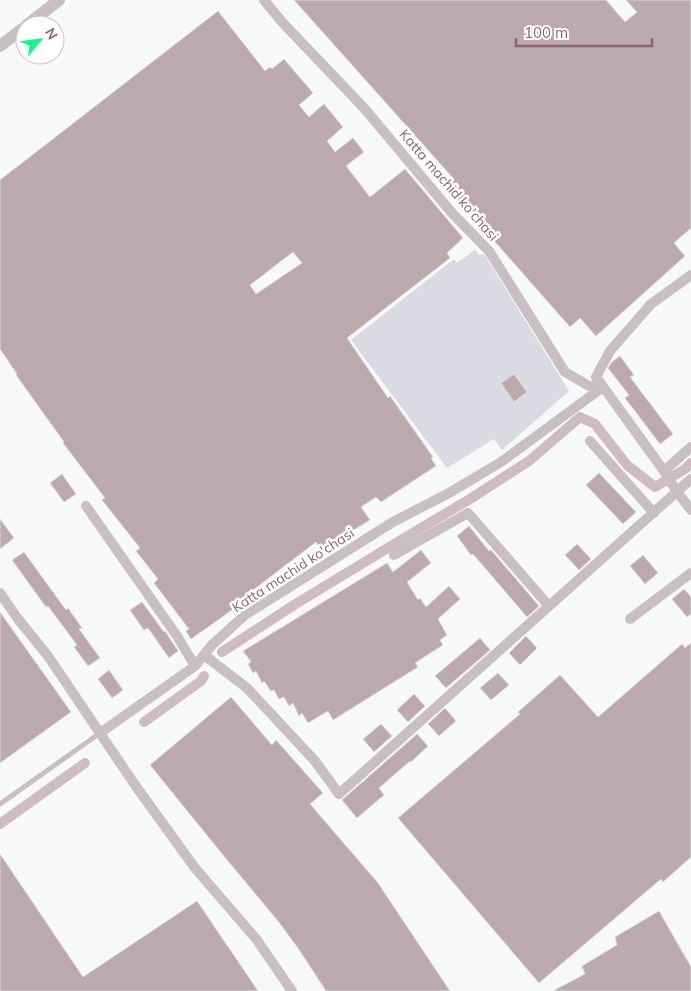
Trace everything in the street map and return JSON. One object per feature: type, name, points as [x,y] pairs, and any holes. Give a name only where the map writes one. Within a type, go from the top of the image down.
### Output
[{"type":"street","points":[[40,15],[59,0]]},
{"type":"street","name":"Katta machid ko'chasi","points":[[264,0],[282,22],[364,108],[452,213],[489,251],[565,372],[589,386],[604,387]]},
{"type":"street","points":[[0,46],[15,34]]},
{"type":"street","points":[[691,275],[651,304],[610,351],[596,378],[691,510]]},
{"type":"street","name":"Katta machid ko'chasi","points":[[100,733],[195,666],[212,645],[245,615],[393,522],[449,493],[501,462],[604,387]]},
{"type":"street","points":[[590,441],[654,512]]},
{"type":"street","points":[[664,471],[691,447]]},
{"type":"street","points":[[204,655],[247,688],[315,761],[339,794],[691,479]]},
{"type":"street","points":[[86,506],[177,636],[195,666]]},
{"type":"street","points":[[394,555],[468,513],[549,606]]},
{"type":"street","points":[[630,619],[691,573]]},
{"type":"street","points":[[0,593],[48,656],[135,785],[195,868],[257,940],[292,991]]},
{"type":"lane","points":[[0,804],[100,733]]},
{"type":"shaded area","points":[[475,250],[479,255],[484,254],[569,391],[502,450],[494,439],[447,468],[351,340],[454,259],[457,263]]},
{"type":"building","points":[[294,0],[606,0],[625,22],[637,12],[626,0],[691,0],[691,228],[674,243],[685,256],[596,336],[580,318],[570,327],[445,185],[453,178]]},
{"type":"building","points":[[218,11],[265,71],[270,67],[272,69],[284,59],[313,93],[299,105],[309,117],[324,104],[343,127],[327,141],[335,152],[353,138],[364,152],[346,166],[370,197],[405,169],[463,238],[447,253],[450,258],[347,338],[388,398],[390,396],[433,457],[431,458],[436,466],[381,502],[376,497],[361,507],[370,520],[321,550],[316,542],[244,597],[246,600],[191,639],[186,631],[189,629],[154,583],[158,579],[136,551],[140,548],[102,500],[105,498],[63,443],[0,349],[0,180]],"holes":[[[293,252],[302,263],[256,294],[250,285]]]},
{"type":"building","points":[[620,356],[634,375],[630,377],[673,434],[660,444],[625,398],[629,395],[608,368]]},
{"type":"building","points":[[514,374],[527,392],[514,402],[501,383]]},
{"type":"building","points":[[599,473],[636,512],[623,524],[586,485]]},
{"type":"building","points":[[62,474],[76,494],[64,502],[50,483]]},
{"type":"building","points":[[0,519],[14,538],[0,549]]},
{"type":"building","points":[[469,526],[539,606],[527,617],[473,554],[471,555],[457,536]]},
{"type":"building","points":[[577,544],[591,559],[579,570],[565,555]]},
{"type":"building","points":[[421,550],[431,563],[407,582],[418,600],[420,598],[426,607],[449,586],[460,599],[438,619],[447,635],[440,640],[443,645],[415,663],[418,667],[333,720],[328,711],[308,723],[302,713],[299,716],[293,703],[289,706],[284,697],[279,699],[274,690],[271,691],[264,681],[262,683],[256,671],[253,673],[248,664],[251,662],[243,651],[387,563],[393,572]]},
{"type":"building","points":[[24,552],[66,610],[68,608],[82,628],[79,629],[100,658],[88,666],[74,647],[77,645],[48,606],[46,607],[12,560]]},
{"type":"building","points":[[643,555],[658,573],[645,584],[630,566]]},
{"type":"building","points":[[684,589],[691,597],[691,614],[687,617],[672,599]]},
{"type":"building","points":[[142,602],[178,651],[169,658],[148,628],[144,630],[130,610]]},
{"type":"building","points":[[0,612],[71,712],[0,763]]},
{"type":"building","points":[[526,636],[537,648],[520,665],[509,653]]},
{"type":"building","points":[[480,638],[490,650],[446,688],[435,676]]},
{"type":"building","points":[[691,643],[691,857],[663,882],[661,879],[539,983],[398,818],[520,714],[518,712],[560,675],[598,717],[682,644],[685,648]]},
{"type":"building","points":[[109,670],[123,690],[112,698],[98,679]]},
{"type":"building","points":[[498,673],[509,685],[491,700],[480,688]]},
{"type":"building","points":[[414,694],[425,706],[408,722],[397,710]]},
{"type":"building","points":[[231,697],[272,745],[276,740],[323,793],[310,804],[378,883],[450,991],[326,991],[278,921],[150,765]]},
{"type":"building","points":[[445,708],[456,721],[439,736],[428,724]]},
{"type":"building","points":[[381,724],[392,736],[374,752],[363,739]]},
{"type":"building","points":[[417,734],[428,746],[379,788],[384,795],[357,818],[342,800]]},
{"type":"building","points":[[0,854],[83,977],[197,901],[258,991],[0,991]]},
{"type":"building","points":[[659,911],[691,967],[691,991],[553,991],[585,974],[582,966],[617,945],[615,937]]},
{"type":"waterway","points":[[222,652],[294,605],[470,499],[529,461],[580,417],[595,424],[627,465],[655,487],[685,469],[691,463]]},
{"type":"waterway","points":[[144,722],[201,681],[204,676]]},
{"type":"waterway","points":[[0,824],[85,763]]}]
